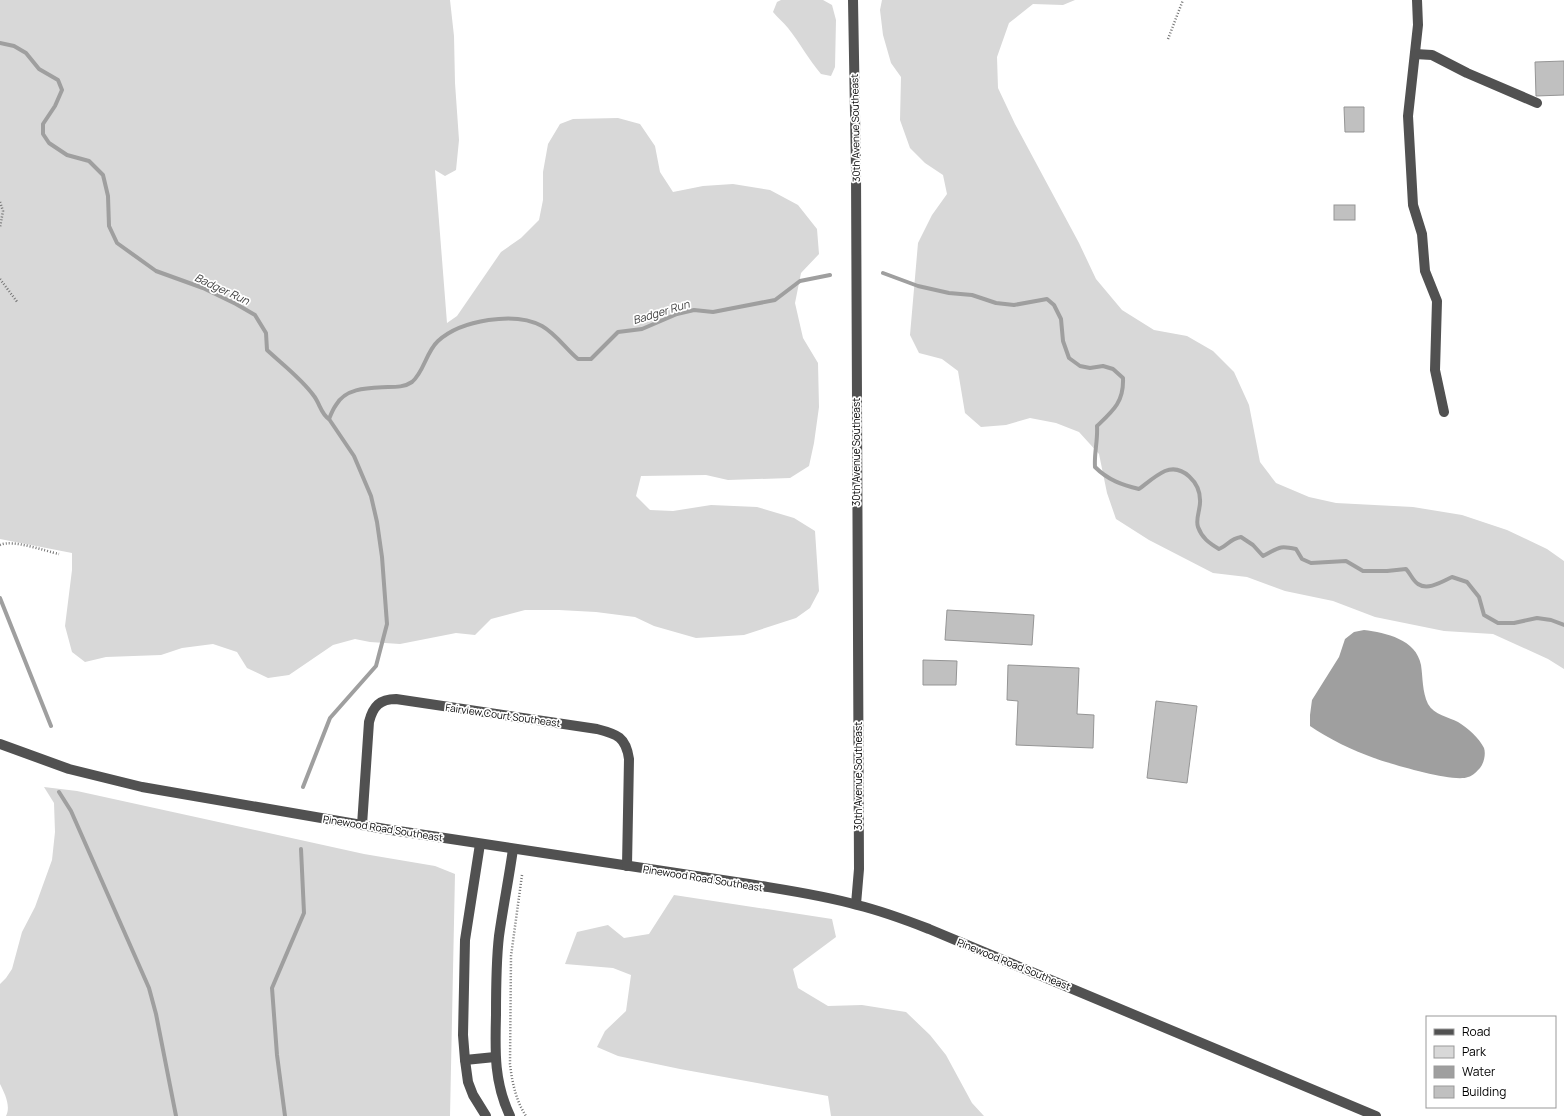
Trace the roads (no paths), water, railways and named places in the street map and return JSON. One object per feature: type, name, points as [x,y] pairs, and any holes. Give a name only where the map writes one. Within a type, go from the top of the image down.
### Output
[{"type":"street","name":"30th Avenue Southeast","points":[[853,0],[856,170],[859,861],[856,904]]},
{"type":"street","points":[[1417,0],[1418,25],[1408,116],[1413,205],[1422,234],[1425,271],[1437,301],[1435,370],[1444,412]]},
{"type":"street","points":[[1415,54],[1432,54],[1467,73],[1537,103]]},
{"type":"street","name":"Fairview Court Southeast","points":[[362,825],[369,722],[371,714],[376,707],[387,699],[396,699],[597,729],[617,735],[623,740],[628,751],[627,866]]},
{"type":"street","name":"Pinewood Road Southeast","points":[[0,744],[69,769],[142,787],[480,844],[809,894],[856,904],[929,929],[1376,1116]]},
{"type":"street","points":[[480,844],[465,940],[463,1035],[468,1082],[473,1095],[486,1116]]},
{"type":"street","points":[[510,1116],[503,1102],[496,1075],[495,1057],[496,975],[499,936],[513,849]]},
{"type":"street","points":[[465,1060],[495,1057]]},
{"type":"water","points":[[1364,630],[1381,633],[1399,639],[1407,643],[1413,649],[1418,656],[1421,665],[1423,684],[1428,704],[1434,711],[1466,727],[1482,744],[1485,750],[1483,764],[1473,775],[1461,778],[1437,775],[1374,758],[1349,748],[1310,726],[1312,700],[1339,657],[1345,639],[1354,632]]},
{"type":"waterway","name":"Badger Run","points":[[0,43],[14,46],[26,53],[39,69],[58,80],[62,90],[55,106],[43,124],[43,134],[49,143],[67,155],[89,161],[103,175],[108,196],[109,226],[117,243],[156,271],[203,288],[255,315],[266,333],[267,350],[298,378],[314,396],[324,414],[354,456],[371,496],[377,522],[382,557],[387,624],[376,666],[330,718],[303,787]]},
{"type":"waterway","name":"Badger Run","points":[[883,273],[918,286],[949,293],[972,295],[996,303],[1014,305],[1047,299],[1054,305],[1061,319],[1063,341],[1069,358],[1080,366],[1090,368],[1103,366],[1113,369],[1123,378],[1122,394],[1119,400],[1113,411],[1097,426],[1095,467],[1116,481],[1139,489],[1165,471],[1178,470],[1189,476],[1197,487],[1199,494],[1200,503],[1197,521],[1198,527],[1206,540],[1219,549],[1234,539],[1241,537],[1253,545],[1263,556],[1279,548],[1286,547],[1296,549],[1302,559],[1311,563],[1346,561],[1363,571],[1406,569],[1416,583],[1422,586],[1435,585],[1452,577],[1467,582],[1479,597],[1484,615],[1498,623],[1514,623],[1537,618],[1551,620],[1564,625]]},
{"type":"waterway","name":"Badger Run","points":[[329,419],[340,399],[352,392],[366,388],[400,386],[412,382],[416,378],[438,341],[448,334],[474,323],[503,319],[531,321],[547,329],[578,359],[591,359],[618,332],[642,329],[677,314],[694,310],[713,312],[775,300],[800,281],[830,275]]},
{"type":"waterway","points":[[0,598],[51,726]]},
{"type":"waterway","points":[[59,792],[71,811],[149,988],[156,1014],[176,1116]]},
{"type":"waterway","points":[[285,1116],[277,1055],[272,988],[304,913],[301,849]]}]
